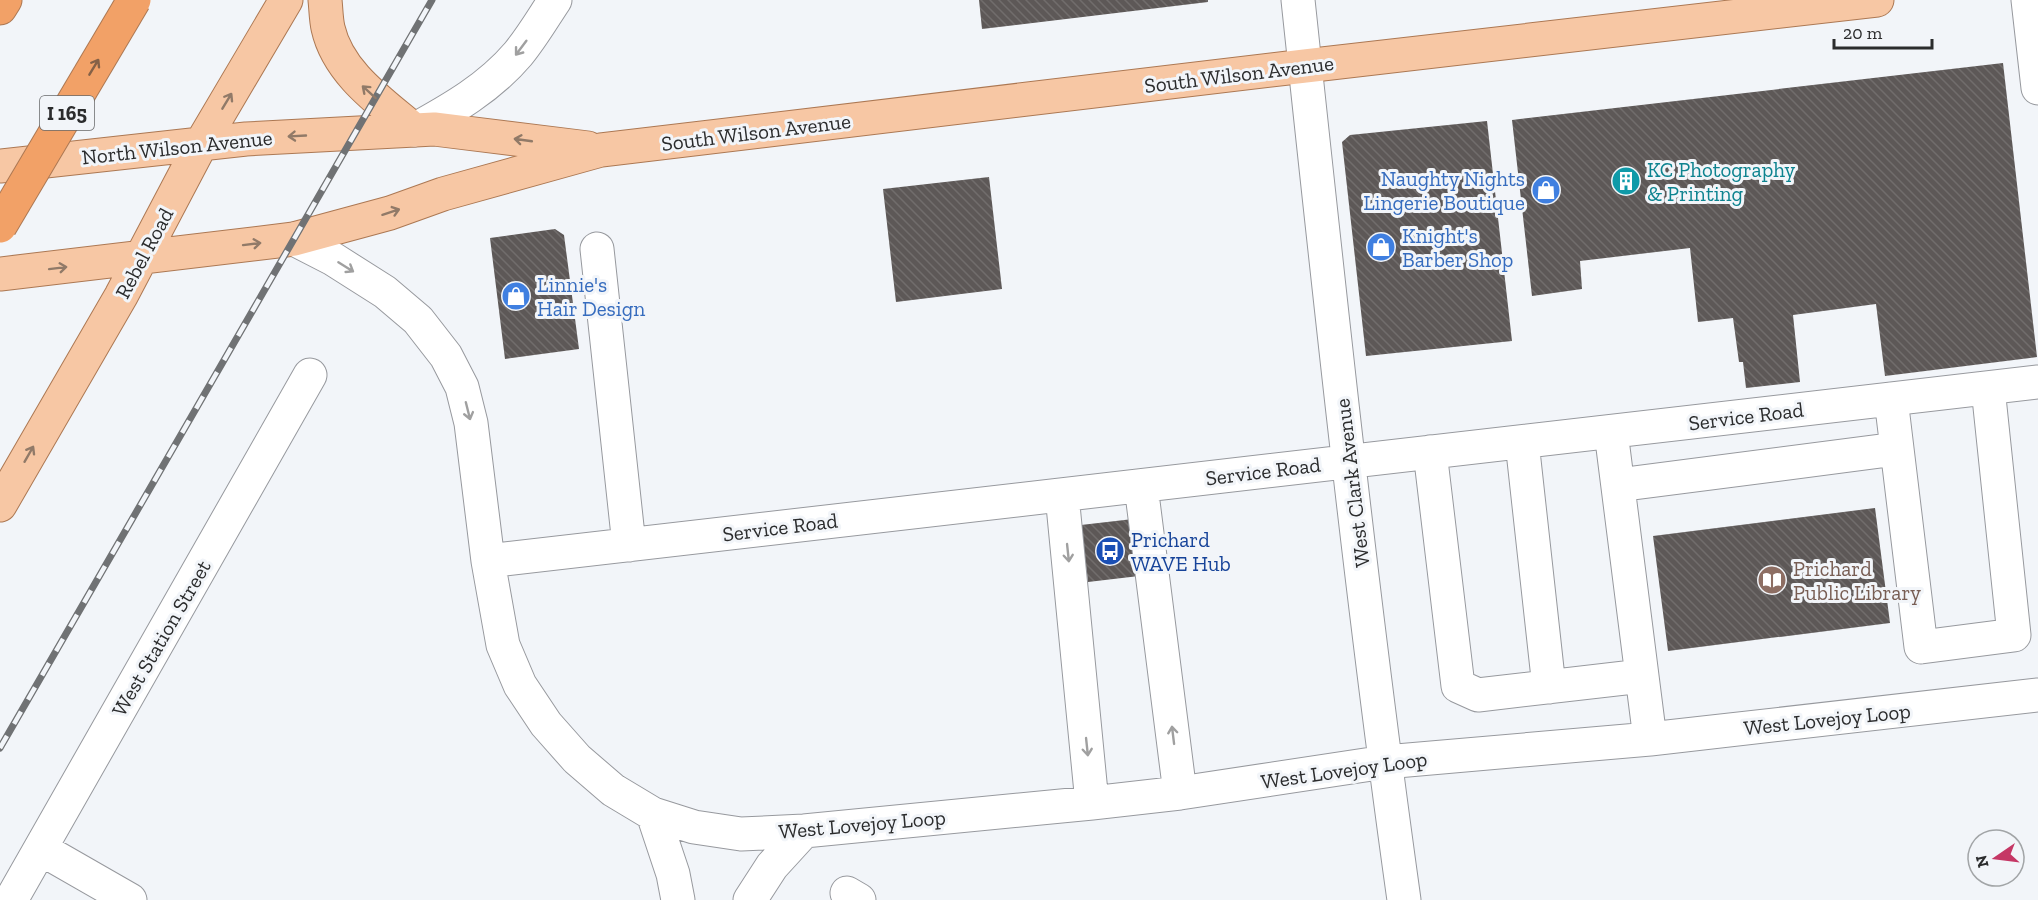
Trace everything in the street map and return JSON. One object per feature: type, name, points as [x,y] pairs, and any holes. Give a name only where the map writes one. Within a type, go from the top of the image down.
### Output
[{"type":"highway","points":[[0,8],[4,0]]},
{"type":"highway","name":"I 165","points":[[0,226],[134,0]]},
{"type":"main road","name":"Rebel Road","points":[[0,505],[143,258],[201,144],[286,0]]},
{"type":"main road","points":[[325,0],[328,28],[335,48],[346,66],[363,86],[414,130]]},
{"type":"main road","name":"South Wilson Avenue","points":[[294,239],[390,213],[443,194],[602,150],[1877,0]]},
{"type":"main road","name":"South Wilson Avenue","points":[[355,133],[451,130],[602,150]]},
{"type":"main road","name":"North Wilson Avenue","points":[[0,166],[246,139],[355,133]]},
{"type":"main road","points":[[0,274],[294,239]]},
{"type":"street","points":[[414,130],[454,108],[492,81],[518,53],[555,0]]},
{"type":"street","name":"West Clark Avenue","points":[[1298,0],[1349,461],[1404,900]]},
{"type":"street","points":[[2028,0],[2038,88]]},
{"type":"street","name":"West Lovejoy Loop","points":[[294,239],[333,259],[385,292],[418,320],[446,356],[462,387],[471,423],[488,561],[503,645],[526,695],[546,724],[577,759],[613,790],[653,813],[694,827],[741,834],[804,831],[1180,793],[1385,762],[1650,739],[2038,695]]},
{"type":"street","points":[[597,249],[629,544]]},
{"type":"street","name":"West Station Street","points":[[11,900],[310,375]]},
{"type":"street","name":"Service Road","points":[[488,561],[2038,382]]},
{"type":"street","points":[[1891,399],[1921,647],[2014,635],[1988,388]]},
{"type":"street","points":[[1611,432],[1650,739]]},
{"type":"street","points":[[1522,442],[1549,687]]},
{"type":"street","points":[[1618,485],[1896,449]]},
{"type":"street","points":[[1430,452],[1458,686],[1478,695],[1642,676]]},
{"type":"street","points":[[1141,486],[1180,793]]},
{"type":"street","points":[[1062,495],[1092,802]]},
{"type":"street","points":[[653,813],[673,874],[678,900]]},
{"type":"street","points":[[750,900],[772,866],[804,831]]},
{"type":"street","points":[[41,849],[130,900]]},
{"type":"building","points":[[979,0],[1208,0],[1208,2],[982,29]]},
{"type":"building","points":[[2003,63],[2037,357],[1885,376],[1876,304],[1793,315],[1800,382],[1746,388],[1743,362],[1739,362],[1733,318],[1698,322],[1690,248],[1580,261],[1582,289],[1532,296],[1512,120]]},
{"type":"building","points":[[1487,121],[1512,341],[1366,356],[1342,142],[1350,135]]},
{"type":"building","points":[[989,177],[1002,289],[896,302],[883,189]]},
{"type":"building","points":[[555,229],[564,235],[579,349],[505,359],[490,238]]},
{"type":"building","name":"Prichard Public Library","points":[[1875,508],[1890,623],[1668,651],[1653,536]]},
{"type":"building","name":"Prichard WAVE Hub","points":[[1133,519],[1139,576],[1088,582],[1081,525]]},
{"type":"railway","points":[[0,748],[432,0]]},
{"type":"place","name":"KC Photography & Printing","points":[[1626,181]]},
{"type":"place","name":"Naughty Nights Lingerie Boutique","points":[[1546,190]]},
{"type":"place","name":"Knight's Barber Shop","points":[[1381,247]]},
{"type":"place","name":"Linnie's Hair Design","points":[[516,296]]},
{"type":"place","name":"Prichard WAVE Hub","points":[[1110,551]]},
{"type":"place","name":"Prichard Public Library","points":[[1772,580]]}]
